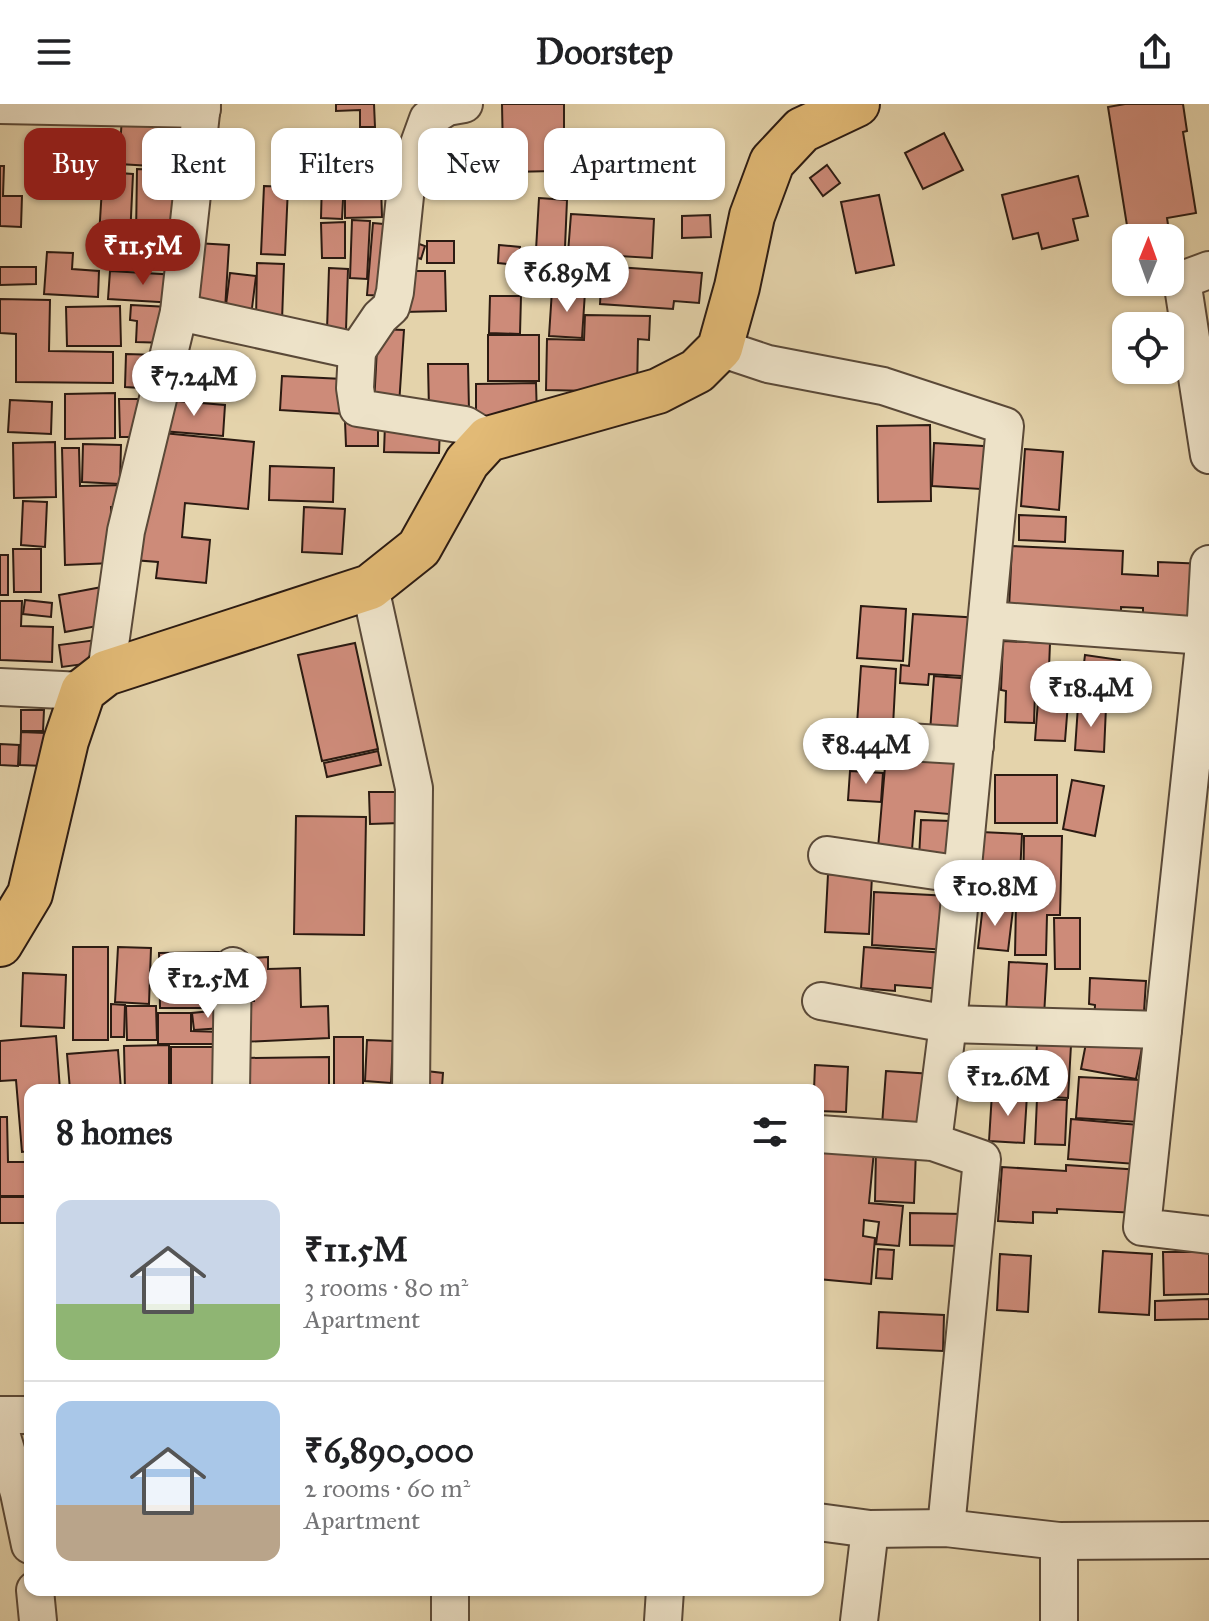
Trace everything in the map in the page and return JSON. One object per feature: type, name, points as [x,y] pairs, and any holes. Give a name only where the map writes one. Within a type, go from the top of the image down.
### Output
[{"type":"main road","points":[[0,944],[30,894],[66,741],[94,682],[370,587],[419,548],[467,462],[488,439],[658,391],[697,371],[720,348],[752,216],[772,162],[802,130],[857,104]]},
{"type":"street","points":[[464,104],[447,107],[428,119],[407,177],[391,307],[380,317],[357,351],[355,388],[358,408],[465,425],[488,439]]},
{"type":"street","points":[[0,105],[202,107],[179,312],[126,531],[94,682],[0,687]]},
{"type":"street","points":[[1209,270],[1182,280],[1209,455]]},
{"type":"street","points":[[179,312],[357,351]]},
{"type":"street","points":[[720,348],[768,364],[883,386],[1005,426],[963,875],[933,1142]]},
{"type":"street","points":[[1209,564],[1207,635],[1142,1227],[1209,1235]]},
{"type":"street","points":[[370,587],[414,788],[411,1084]]},
{"type":"street","points":[[987,620],[1207,635]]},
{"type":"street","points":[[855,739],[975,746]]},
{"type":"street","points":[[827,855],[963,875]]},
{"type":"street","points":[[231,1084],[233,966]]},
{"type":"street","points":[[821,1001],[948,1024],[1163,1030]]},
{"type":"street","points":[[824,1134],[933,1142],[982,1159],[946,1528]]},
{"type":"street","points":[[0,1415],[24,1415]]},
{"type":"street","points":[[2,1445],[24,1491]]},
{"type":"street","points":[[824,1523],[870,1529],[946,1528],[1059,1541],[1209,1540]]},
{"type":"street","points":[[859,1621],[870,1529]]},
{"type":"street","points":[[1059,1541],[1059,1621]]},
{"type":"street","points":[[36,1596],[38,1621]]},
{"type":"street","points":[[450,1596],[450,1621]]},
{"type":"street","points":[[663,1621],[665,1596]]},
{"type":"building","points":[[336,104],[374,104],[375,127],[360,127],[360,110],[336,111]]},
{"type":"building","points":[[502,104],[564,104],[564,128],[544,128],[544,171],[528,172],[528,128],[502,128]]},
{"type":"building","points":[[1183,104],[1187,131],[1183,132],[1196,213],[1167,218],[1168,224],[1127,224],[1108,107]]},
{"type":"building","points":[[122,116],[187,119],[187,128],[142,128],[142,165],[126,164],[126,128],[121,128]]},
{"type":"building","points":[[944,133],[963,170],[923,189],[905,153]]},
{"type":"building","points":[[827,165],[840,183],[823,196],[810,178]]},
{"type":"building","points":[[0,166],[4,166],[3,196],[22,196],[21,227],[0,226]]},
{"type":"building","points":[[137,169],[142,169],[142,200],[183,200],[182,237],[136,236]]},
{"type":"building","points":[[126,174],[133,174],[130,238],[99,236],[101,200],[126,200]]},
{"type":"building","points":[[1078,176],[1088,216],[1073,219],[1078,240],[1042,249],[1038,233],[1013,239],[1002,195]]},
{"type":"building","points":[[264,186],[271,186],[271,200],[287,200],[285,255],[261,254]]},
{"type":"building","points":[[879,195],[894,265],[856,273],[841,202]]},
{"type":"building","points":[[539,198],[567,200],[564,271],[546,271],[546,250],[536,250]]},
{"type":"building","points":[[321,200],[343,200],[342,219],[321,218]]},
{"type":"building","points":[[345,200],[381,200],[382,217],[345,218]]},
{"type":"building","points":[[571,214],[654,219],[652,258],[568,253]]},
{"type":"building","points":[[710,215],[711,237],[682,238],[682,216]]},
{"type":"building","points":[[352,220],[370,221],[367,279],[350,278]]},
{"type":"building","points":[[345,222],[345,258],[322,258],[321,223]]},
{"type":"building","points":[[373,223],[394,225],[388,296],[367,295]]},
{"type":"building","points":[[411,241],[425,246],[421,259],[406,254]]},
{"type":"building","points":[[427,241],[454,241],[454,263],[427,263]]},
{"type":"building","points":[[196,243],[229,245],[225,310],[193,309]]},
{"type":"building","points":[[499,245],[520,247],[518,265],[498,263]]},
{"type":"building","points":[[47,252],[73,253],[72,269],[99,271],[98,297],[44,294]]},
{"type":"building","points":[[576,254],[602,258],[596,290],[571,286]]},
{"type":"building","points":[[257,263],[284,264],[282,321],[256,321]]},
{"type":"building","points":[[602,266],[702,273],[699,303],[674,301],[673,309],[600,304]]},
{"type":"building","points":[[0,267],[36,267],[36,284],[0,285]]},
{"type":"building","points":[[329,268],[348,269],[346,330],[327,330]]},
{"type":"building","points":[[110,271],[178,275],[176,303],[108,299]]},
{"type":"building","points":[[402,271],[445,271],[446,311],[403,312]]},
{"type":"building","points":[[230,273],[256,276],[251,316],[225,313]]},
{"type":"building","points":[[552,290],[585,292],[582,338],[549,336]]},
{"type":"building","points":[[490,296],[521,296],[520,334],[489,333]]},
{"type":"building","points":[[0,299],[50,300],[49,351],[113,352],[113,383],[16,382],[16,334],[0,333]]},
{"type":"building","points":[[131,305],[169,307],[167,343],[136,342],[137,321],[130,320]]},
{"type":"building","points":[[120,306],[121,346],[67,346],[66,307]]},
{"type":"building","points":[[585,315],[650,316],[649,340],[638,339],[637,392],[546,390],[547,339],[584,340]]},
{"type":"building","points":[[378,329],[404,330],[399,405],[374,404]]},
{"type":"building","points":[[488,335],[539,335],[539,381],[488,381]]},
{"type":"building","points":[[126,354],[158,355],[157,389],[125,387]]},
{"type":"building","points":[[428,364],[468,364],[469,410],[429,410]]},
{"type":"building","points":[[282,376],[343,379],[345,414],[280,410]]},
{"type":"building","points":[[536,383],[537,418],[476,419],[476,384]]},
{"type":"building","points":[[115,393],[115,438],[65,439],[65,394]]},
{"type":"building","points":[[119,399],[144,399],[144,437],[120,437]]},
{"type":"building","points":[[10,400],[52,402],[51,434],[8,432]]},
{"type":"building","points":[[165,400],[225,405],[223,436],[162,431]]},
{"type":"building","points":[[345,421],[378,421],[378,446],[346,446]]},
{"type":"building","points":[[385,424],[440,426],[439,453],[384,452]]},
{"type":"building","points":[[930,425],[931,501],[878,502],[877,426]]},
{"type":"building","points":[[163,433],[254,442],[248,509],[185,503],[182,537],[210,540],[206,583],[156,578],[158,562],[133,560]]},
{"type":"building","points":[[55,442],[56,497],[14,498],[13,443]]},
{"type":"building","points":[[934,443],[999,447],[997,490],[932,486]]},
{"type":"building","points":[[83,444],[121,445],[120,484],[82,482]]},
{"type":"building","points":[[62,448],[79,448],[80,486],[127,485],[127,507],[111,507],[113,563],[65,565]]},
{"type":"building","points":[[1025,449],[1063,452],[1059,510],[1021,506]]},
{"type":"building","points":[[270,466],[334,468],[333,502],[269,500]]},
{"type":"building","points":[[23,501],[47,502],[45,547],[21,545]]},
{"type":"building","points":[[304,507],[345,509],[342,554],[302,552]]},
{"type":"building","points":[[1019,515],[1066,517],[1065,542],[1019,540]]},
{"type":"building","points":[[1012,546],[1123,551],[1122,574],[1158,576],[1158,562],[1207,564],[1204,626],[1143,624],[1143,608],[1121,607],[1121,613],[1009,608]]},
{"type":"building","points":[[13,549],[41,549],[41,592],[14,592]]},
{"type":"building","points":[[0,555],[8,555],[8,595],[0,595]]},
{"type":"building","points":[[102,587],[108,624],[65,632],[59,595]]},
{"type":"building","points":[[25,600],[52,603],[51,617],[23,614]]},
{"type":"building","points":[[0,601],[22,601],[21,626],[53,627],[52,662],[0,660]]},
{"type":"building","points":[[861,606],[906,609],[903,661],[857,658]]},
{"type":"building","points":[[913,614],[982,618],[979,677],[929,674],[928,685],[900,683],[901,665],[909,666]]},
{"type":"building","points":[[96,640],[99,662],[62,667],[59,645]]},
{"type":"building","points":[[1003,641],[1050,643],[1048,694],[1035,693],[1034,723],[1005,722],[1006,691],[1001,690]]},
{"type":"building","points":[[355,643],[378,749],[322,761],[298,655]]},
{"type":"building","points":[[1085,655],[1120,660],[1115,700],[1080,696]]},
{"type":"building","points":[[861,666],[896,669],[893,726],[857,724]]},
{"type":"building","points":[[934,676],[973,679],[969,734],[930,732]]},
{"type":"building","points":[[1038,701],[1068,703],[1065,741],[1035,740]]},
{"type":"building","points":[[1078,706],[1106,707],[1104,752],[1075,750]]},
{"type":"building","points":[[21,710],[44,710],[43,731],[21,731]]},
{"type":"building","points":[[21,732],[45,733],[44,766],[20,765]]},
{"type":"building","points":[[0,744],[19,745],[18,766],[0,765]]},
{"type":"building","points":[[378,751],[381,765],[327,777],[324,763]]},
{"type":"building","points":[[886,755],[964,762],[960,815],[915,811],[912,850],[878,848]]},
{"type":"building","points":[[850,771],[883,773],[881,802],[848,800]]},
{"type":"building","points":[[995,775],[1057,775],[1057,823],[995,823]]},
{"type":"building","points":[[1072,780],[1104,786],[1095,836],[1063,829]]},
{"type":"building","points":[[369,792],[399,792],[400,823],[370,824]]},
{"type":"building","points":[[296,816],[366,817],[364,935],[294,934]]},
{"type":"building","points":[[921,820],[951,821],[949,859],[919,858]]},
{"type":"building","points":[[981,832],[1022,834],[1020,875],[979,873]]},
{"type":"building","points":[[1024,836],[1062,836],[1060,915],[1047,915],[1046,955],[1015,955],[1016,903],[1023,903]]},
{"type":"building","points":[[828,874],[872,876],[869,934],[825,932]]},
{"type":"building","points":[[874,892],[950,896],[947,950],[872,945]]},
{"type":"building","points":[[983,905],[1013,909],[1008,951],[978,948]]},
{"type":"building","points":[[1054,918],[1080,918],[1080,969],[1055,969]]},
{"type":"building","points":[[73,947],[108,947],[108,1040],[73,1040]]},
{"type":"building","points":[[118,947],[151,948],[149,1004],[115,1002]]},
{"type":"building","points":[[864,947],[945,953],[942,989],[895,985],[895,991],[861,988]]},
{"type":"building","points":[[219,952],[219,1008],[160,1008],[159,953]]},
{"type":"building","points":[[268,957],[268,969],[300,968],[301,1007],[328,1006],[329,1038],[242,1042],[240,1001],[254,1001],[252,958]]},
{"type":"building","points":[[1009,962],[1047,964],[1044,1016],[1006,1014]]},
{"type":"building","points":[[23,973],[66,975],[64,1028],[21,1026]]},
{"type":"building","points":[[1090,978],[1146,981],[1143,1027],[1094,1024],[1095,1005],[1089,1004]]},
{"type":"building","points":[[111,1004],[125,1005],[124,1037],[111,1037]]},
{"type":"building","points":[[126,1006],[156,1006],[157,1040],[127,1040]]},
{"type":"building","points":[[221,1010],[223,1028],[194,1030],[192,1013]]},
{"type":"building","points":[[158,1013],[191,1013],[191,1031],[222,1032],[222,1044],[158,1044]]},
{"type":"building","points":[[56,1036],[60,1084],[24,1084],[24,1152],[16,1080],[0,1081],[0,1041]]},
{"type":"building","points":[[334,1037],[363,1037],[363,1084],[334,1084]]},
{"type":"building","points":[[1087,1038],[1142,1048],[1136,1079],[1081,1069]]},
{"type":"building","points":[[367,1040],[393,1041],[391,1083],[365,1081]]},
{"type":"building","points":[[1037,1043],[1071,1045],[1068,1098],[1034,1096]]},
{"type":"building","points":[[169,1045],[169,1084],[125,1084],[124,1046]]},
{"type":"building","points":[[171,1047],[223,1047],[223,1084],[171,1084]]},
{"type":"building","points":[[118,1050],[121,1084],[70,1084],[67,1054]]},
{"type":"building","points":[[329,1057],[329,1084],[245,1084],[245,1058]]},
{"type":"building","points":[[815,1065],[848,1067],[846,1112],[824,1111],[824,1084],[814,1084]]},
{"type":"building","points":[[426,1071],[443,1073],[442,1084],[425,1084]]},
{"type":"building","points":[[886,1071],[933,1074],[929,1129],[882,1125]]},
{"type":"building","points":[[1079,1077],[1140,1080],[1138,1122],[1076,1118]]},
{"type":"building","points":[[992,1093],[1027,1095],[1024,1143],[989,1141]]},
{"type":"building","points":[[1037,1099],[1067,1100],[1065,1145],[1035,1144]]},
{"type":"building","points":[[0,1117],[7,1117],[8,1162],[24,1162],[24,1196],[0,1196]]},
{"type":"building","points":[[1071,1119],[1139,1125],[1136,1164],[1068,1159]]},
{"type":"building","points":[[824,1147],[874,1151],[869,1203],[903,1206],[899,1246],[876,1244],[879,1222],[864,1220],[863,1236],[875,1238],[871,1284],[824,1280]]},
{"type":"building","points":[[876,1149],[916,1150],[914,1203],[875,1201]]},
{"type":"building","points":[[1066,1165],[1141,1170],[1138,1213],[1057,1209],[1057,1213],[1033,1212],[1033,1223],[998,1221],[1002,1167],[1066,1171]]},
{"type":"building","points":[[0,1197],[24,1197],[24,1223],[0,1223]]},
{"type":"building","points":[[910,1213],[965,1214],[964,1246],[910,1245]]},
{"type":"building","points":[[878,1249],[894,1250],[892,1279],[876,1278]]},
{"type":"building","points":[[1103,1251],[1152,1254],[1149,1315],[1099,1312]]},
{"type":"building","points":[[1163,1252],[1209,1252],[1209,1294],[1164,1295]]},
{"type":"building","points":[[1000,1254],[1031,1256],[1028,1312],[997,1310]]},
{"type":"building","points":[[1209,1299],[1209,1319],[1155,1320],[1155,1301]]},
{"type":"building","points":[[879,1312],[944,1315],[943,1351],[877,1348]]}]
